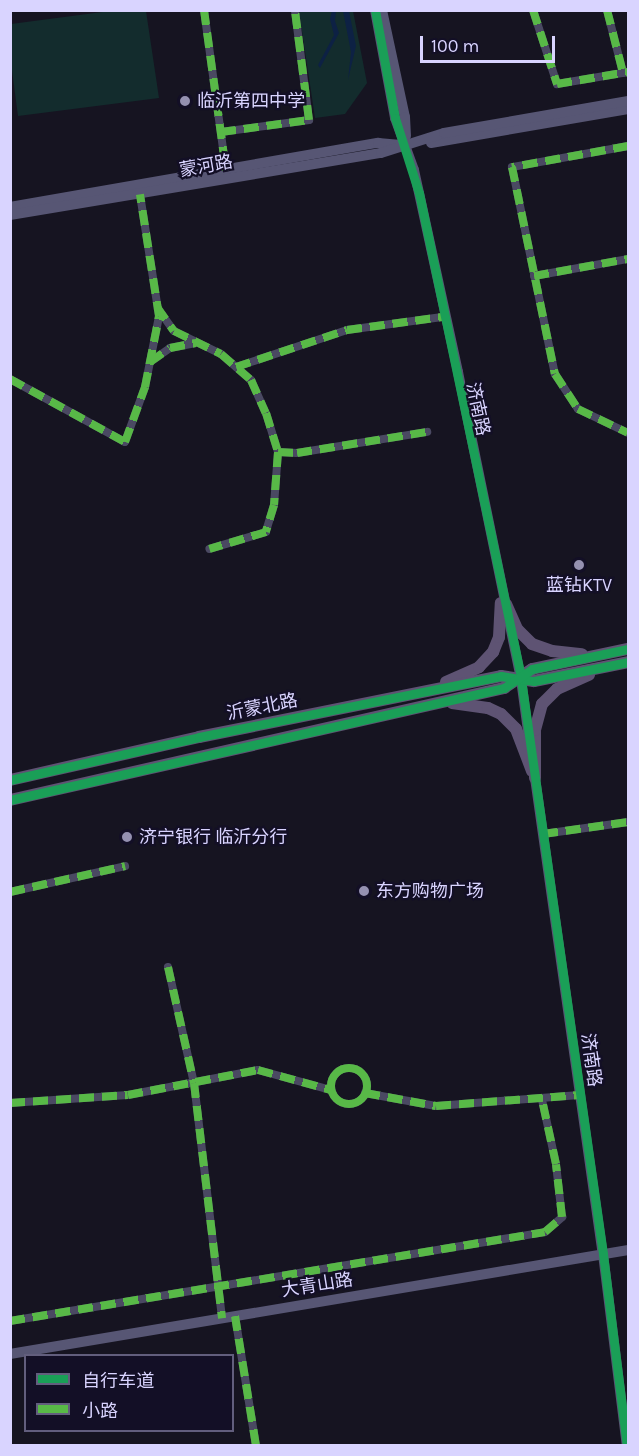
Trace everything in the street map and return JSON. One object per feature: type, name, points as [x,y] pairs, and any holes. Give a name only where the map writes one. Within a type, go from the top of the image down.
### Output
[{"type":"main road","points":[[503,604],[517,629],[532,644],[569,654],[608,660]]},
{"type":"main road","points":[[428,697],[479,667],[493,652],[499,637],[503,604]]},
{"type":"main road","name":"沂蒙北路","points":[[10,800],[428,697],[501,676],[534,681],[608,660],[628,649]]},
{"type":"main road","points":[[535,778],[535,730],[542,704],[557,689],[608,660]]},
{"type":"main road","name":"沂蒙北路","points":[[608,660],[628,662]]},
{"type":"main road","points":[[428,697],[488,708],[501,714],[516,729],[535,778]]},
{"type":"main road","name":"沂蒙北路","points":[[10,780],[199,737],[428,697]]},
{"type":"street","points":[[204,10],[226,171]]},
{"type":"street","points":[[221,132],[309,120],[295,10]]},
{"type":"street","name":"济南路","points":[[375,10],[395,118],[406,146],[427,227],[511,653],[520,679],[603,1254],[627,1446]]},
{"type":"street","name":"济南路","points":[[382,10],[405,117],[406,146],[503,604]]},
{"type":"street","points":[[533,10],[557,84],[626,73],[607,10]]},
{"type":"street","name":"蒙河路","points":[[10,215],[381,153],[444,134],[628,101]]},
{"type":"street","name":"蒙河路","points":[[10,207],[378,143],[406,146],[628,109]]},
{"type":"street","points":[[628,146],[512,167],[555,374],[578,409],[628,433]]},
{"type":"street","points":[[10,379],[73,416],[125,442],[145,387],[159,316],[140,194]]},
{"type":"street","points":[[534,276],[628,259]]},
{"type":"street","points":[[157,308],[174,331],[221,354],[250,381],[266,413],[279,452],[274,505],[266,532],[209,549]]},
{"type":"street","points":[[236,368],[347,330],[442,317]]},
{"type":"street","points":[[150,362],[170,348],[196,343]]},
{"type":"street","points":[[279,452],[297,453],[427,432]]},
{"type":"street","points":[[543,834],[628,822]]},
{"type":"street","points":[[10,892],[125,866]]},
{"type":"street","points":[[168,967],[194,1083],[222,1318]]},
{"type":"street","points":[[10,1102],[128,1095],[258,1070],[331,1090],[339,1101],[349,1104],[355,1103],[365,1093],[367,1083],[364,1076],[353,1068],[346,1068],[336,1073],[331,1090]]},
{"type":"street","points":[[365,1093],[436,1107],[542,1100],[580,1095]]},
{"type":"street","points":[[10,1321],[545,1232],[562,1217],[556,1164],[542,1100]]},
{"type":"street","name":"大青山路","points":[[10,1353],[628,1250]]},
{"type":"street","points":[[235,1316],[256,1446]]},
{"type":"green space","points":[[110,11],[146,11],[159,98],[18,116],[11,63],[11,24]]},
{"type":"green space","points":[[299,11],[353,11],[367,83],[345,114],[315,118]]},
{"type":"water","points":[[332,11],[336,11],[335,21],[339,33],[320,68],[318,65],[334,35],[330,19]]},
{"type":"water","points":[[343,11],[349,11],[356,46],[348,80],[351,52]]},
{"type":"marked path","points":[[204,10],[226,171]]},
{"type":"marked path","points":[[221,132],[309,120],[295,10]]},
{"type":"marked path","points":[[533,10],[557,84],[628,72]]},
{"type":"marked path","points":[[607,10],[623,73]]},
{"type":"marked path","points":[[628,146],[512,167],[555,374],[578,409],[628,433]]},
{"type":"marked path","points":[[10,379],[125,442],[145,387],[159,316],[140,194]]},
{"type":"marked path","points":[[534,276],[628,259]]},
{"type":"marked path","points":[[157,307],[174,331],[221,354],[251,380],[266,413],[278,452],[274,505],[266,532],[209,549]]},
{"type":"marked path","points":[[236,367],[347,330],[442,317]]},
{"type":"marked path","points":[[150,362],[170,348],[196,343]]},
{"type":"marked path","points":[[278,452],[297,453],[427,432]]},
{"type":"marked path","points":[[543,834],[628,822]]},
{"type":"marked path","points":[[10,892],[125,866]]},
{"type":"marked path","points":[[168,967],[194,1083],[222,1318]]},
{"type":"marked path","points":[[349,1068],[362,1073],[367,1086],[362,1099],[349,1104],[336,1099],[331,1086],[336,1073],[349,1068]]},
{"type":"marked path","points":[[10,1103],[128,1095],[258,1070],[331,1090]]},
{"type":"marked path","points":[[365,1093],[436,1106],[580,1095]]},
{"type":"marked path","points":[[10,1321],[545,1232],[562,1217],[556,1164],[542,1100]]},
{"type":"marked path","points":[[235,1316],[256,1446]]},
{"type":"cycle path","points":[[375,10],[395,118],[419,193],[521,679],[603,1254],[627,1446]]},
{"type":"cycle path","points":[[10,800],[504,688],[532,669],[628,649]]},
{"type":"cycle path","points":[[10,780],[199,737],[501,676],[534,681],[628,662]]},
{"type":"place","name":"临沂第四中学","points":[[185,101]]},
{"type":"place","name":"蓝钻KTV","points":[[579,565]]},
{"type":"place","name":"济宁银行 临沂分行","points":[[127,837]]},
{"type":"place","name":"东方购物广场","points":[[364,891]]}]
